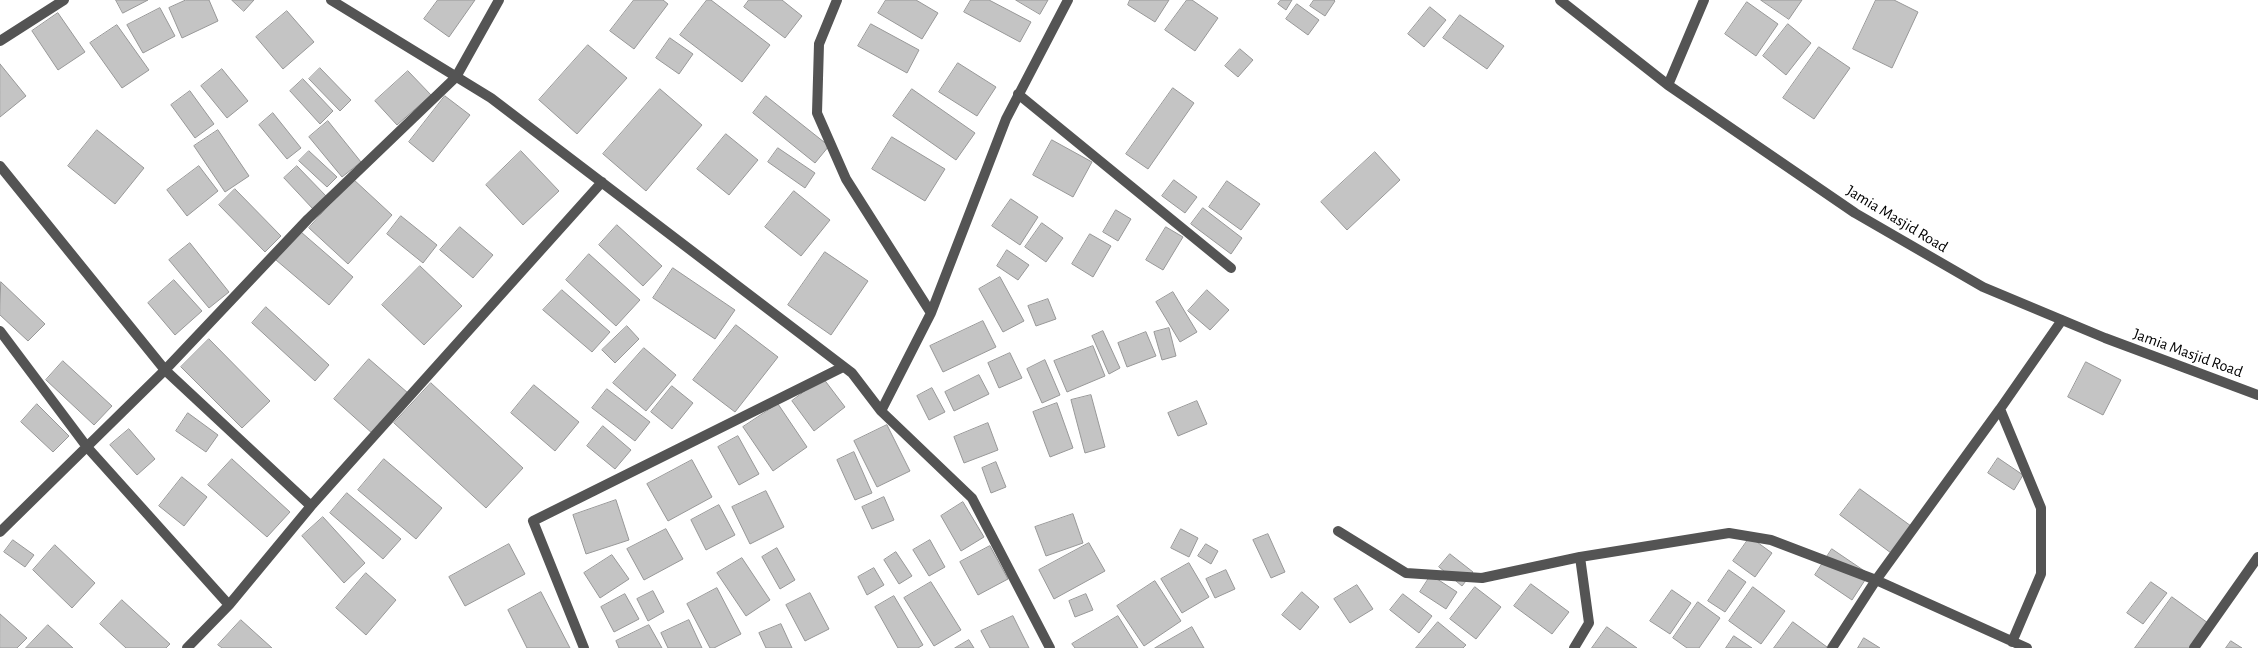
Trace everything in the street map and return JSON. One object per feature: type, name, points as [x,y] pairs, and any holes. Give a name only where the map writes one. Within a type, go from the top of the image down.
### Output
[{"type":"street","points":[[0,40],[64,0]]},
{"type":"street","points":[[331,0],[491,98],[852,374],[881,411],[972,498],[1050,648]]},
{"type":"street","points":[[0,532],[165,370],[308,219],[456,77],[498,0]]},
{"type":"street","points":[[837,0],[819,44],[817,113],[846,179],[931,313]]},
{"type":"street","points":[[881,411],[931,313],[1006,119],[1068,0]]},
{"type":"street","name":"Jamia Masjid Road","points":[[1560,0],[1668,85],[1855,213],[1982,287],[2062,320],[2258,395]]},
{"type":"street","points":[[1668,85],[1704,0]]},
{"type":"street","points":[[1018,94],[1231,268]]},
{"type":"street","points":[[0,166],[165,370],[311,506]]},
{"type":"street","points":[[193,646],[311,506],[602,182]]},
{"type":"street","points":[[1832,648],[1876,580],[2000,410],[2062,320]]},
{"type":"street","points":[[0,330],[87,447],[229,605]]},
{"type":"street","points":[[584,648],[533,521],[843,367]]},
{"type":"street","points":[[2000,410],[2041,508],[2040,574],[2012,642]]},
{"type":"street","points":[[1338,531],[1406,573],[1482,578],[1580,557],[1730,533],[1771,540],[1876,580],[2027,648]]},
{"type":"street","points":[[1574,648],[1589,623],[1580,557]]},
{"type":"street","points":[[2194,648],[2258,557]]},
{"type":"building","points":[[116,0],[148,0],[123,13]]},
{"type":"building","points":[[186,0],[209,0],[218,21],[182,38],[169,8]]},
{"type":"building","points":[[232,0],[254,0],[244,11]]},
{"type":"building","points":[[438,0],[475,0],[449,37],[424,19]]},
{"type":"building","points":[[634,0],[663,0],[668,4],[634,49],[610,31]]},
{"type":"building","points":[[707,0],[711,0],[770,45],[742,82],[680,35]]},
{"type":"building","points":[[749,0],[782,0],[802,16],[785,38],[744,7]]},
{"type":"building","points":[[886,0],[916,0],[938,13],[922,39],[878,13]]},
{"type":"building","points":[[971,0],[989,0],[1031,22],[1020,42],[964,12]]},
{"type":"building","points":[[1016,0],[1048,0],[1040,14]]},
{"type":"building","points":[[1130,0],[1169,0],[1155,22],[1128,5]]},
{"type":"building","points":[[1187,0],[1192,0],[1218,18],[1195,51],[1165,30]]},
{"type":"building","points":[[1281,0],[1292,0],[1286,10],[1278,4]]},
{"type":"building","points":[[1314,0],[1335,1],[1325,16],[1310,6]]},
{"type":"building","points":[[1761,0],[1802,0],[1789,19]]},
{"type":"building","points":[[1876,0],[1894,0],[1918,12],[1892,68],[1853,49]]},
{"type":"building","points":[[1747,2],[1778,24],[1756,56],[1725,34]]},
{"type":"building","points":[[1297,4],[1319,20],[1308,35],[1286,19]]},
{"type":"building","points":[[1430,7],[1446,20],[1424,47],[1408,34]]},
{"type":"building","points":[[160,8],[175,36],[143,53],[127,25]]},
{"type":"building","points":[[287,11],[314,42],[283,69],[256,37]]},
{"type":"building","points":[[58,13],[85,52],[58,70],[32,31]]},
{"type":"building","points":[[1460,15],[1504,46],[1487,69],[1443,38]]},
{"type":"building","points":[[871,24],[919,50],[907,73],[858,46]]},
{"type":"building","points":[[1788,24],[1811,43],[1786,75],[1763,56]]},
{"type":"building","points":[[117,25],[149,70],[122,88],[90,43]]},
{"type":"building","points":[[670,38],[693,54],[679,74],[656,58]]},
{"type":"building","points":[[588,45],[627,78],[577,134],[539,100]]},
{"type":"building","points":[[1819,47],[1850,68],[1814,119],[1783,98]]},
{"type":"building","points":[[1240,49],[1253,60],[1238,77],[1225,66]]},
{"type":"building","points":[[958,63],[996,87],[977,116],[939,92]]},
{"type":"building","points":[[0,64],[26,96],[0,117]]},
{"type":"building","points":[[320,68],[351,100],[340,111],[309,79]]},
{"type":"building","points":[[222,69],[248,101],[227,118],[201,86]]},
{"type":"building","points":[[408,71],[431,95],[397,125],[375,101]]},
{"type":"building","points":[[303,79],[333,111],[320,124],[290,91]]},
{"type":"building","points":[[1173,88],[1194,103],[1148,169],[1126,154]]},
{"type":"building","points":[[660,89],[702,125],[646,191],[603,154]]},
{"type":"building","points":[[912,89],[975,133],[956,160],[893,116]]},
{"type":"building","points":[[190,91],[214,124],[195,138],[171,105]]},
{"type":"building","points":[[445,96],[470,115],[433,162],[409,142]]},
{"type":"building","points":[[766,96],[829,146],[815,163],[753,113]]},
{"type":"building","points":[[273,113],[301,148],[287,159],[259,125]]},
{"type":"building","points":[[328,121],[361,162],[342,177],[309,137]]},
{"type":"building","points":[[97,130],[144,168],[115,204],[68,166]]},
{"type":"building","points":[[218,130],[249,176],[225,192],[194,146]]},
{"type":"building","points":[[726,134],[758,160],[729,195],[697,169]]},
{"type":"building","points":[[892,137],[945,169],[925,201],[872,169]]},
{"type":"building","points":[[1052,140],[1092,162],[1073,197],[1033,175]]},
{"type":"building","points":[[778,148],[815,173],[805,188],[768,162]]},
{"type":"building","points":[[309,151],[337,177],[327,187],[299,161]]},
{"type":"building","points":[[521,151],[559,191],[523,225],[486,185]]},
{"type":"building","points":[[1375,152],[1400,180],[1347,230],[1321,202]]},
{"type":"building","points":[[199,166],[218,191],[187,216],[167,190]]},
{"type":"building","points":[[297,166],[327,197],[313,209],[284,178]]},
{"type":"building","points":[[353,179],[392,215],[348,264],[309,228]]},
{"type":"building","points":[[1174,180],[1197,197],[1185,213],[1162,196]]},
{"type":"building","points":[[1227,181],[1260,204],[1241,230],[1209,207]]},
{"type":"building","points":[[235,189],[281,236],[265,252],[219,205]]},
{"type":"building","points":[[794,191],[830,220],[801,256],[765,227]]},
{"type":"building","points":[[1011,199],[1038,217],[1020,245],[992,226]]},
{"type":"building","points":[[1203,208],[1242,238],[1231,254],[1191,224]]},
{"type":"building","points":[[1116,210],[1131,219],[1118,241],[1103,232]]},
{"type":"building","points":[[401,216],[437,245],[423,263],[387,234]]},
{"type":"building","points":[[1042,223],[1063,238],[1046,262],[1025,247]]},
{"type":"building","points":[[617,225],[662,266],[643,286],[599,245]]},
{"type":"building","points":[[460,227],[493,255],[473,278],[440,250]]},
{"type":"building","points":[[1166,227],[1183,237],[1163,270],[1146,260]]},
{"type":"building","points":[[301,232],[353,277],[329,305],[276,260]]},
{"type":"building","points":[[1090,234],[1111,246],[1093,277],[1072,264]]},
{"type":"building","points":[[190,243],[229,292],[209,308],[169,260]]},
{"type":"building","points":[[1007,250],[1029,265],[1018,280],[997,266]]},
{"type":"building","points":[[825,252],[868,281],[831,335],[788,305]]},
{"type":"building","points":[[589,254],[640,300],[616,326],[566,280]]},
{"type":"building","points":[[420,266],[462,306],[424,345],[382,305]]},
{"type":"building","points":[[673,268],[735,310],[715,339],[653,298]]},
{"type":"building","points":[[1000,277],[1024,321],[1003,332],[979,289]]},
{"type":"building","points":[[174,280],[202,311],[175,335],[148,303]]},
{"type":"building","points":[[1,282],[45,324],[28,341],[0,315]]},
{"type":"building","points":[[562,290],[610,332],[592,352],[543,310]]},
{"type":"building","points":[[1207,290],[1229,310],[1210,330],[1188,311]]},
{"type":"building","points":[[1173,292],[1197,332],[1180,342],[1156,302]]},
{"type":"building","points":[[1048,299],[1056,319],[1036,326],[1028,306]]},
{"type":"building","points":[[266,307],[329,365],[315,381],[252,323]]},
{"type":"building","points":[[983,321],[996,347],[943,372],[930,346]]},
{"type":"building","points":[[736,325],[778,357],[735,412],[693,380]]},
{"type":"building","points":[[627,326],[639,339],[615,363],[602,350]]},
{"type":"building","points":[[1169,328],[1176,356],[1162,360],[1154,332]]},
{"type":"building","points":[[1103,331],[1120,368],[1109,374],[1092,336]]},
{"type":"building","points":[[1146,332],[1156,356],[1127,367],[1118,343]]},
{"type":"building","points":[[209,339],[270,401],[242,428],[181,367]]},
{"type":"building","points":[[1093,346],[1105,376],[1067,392],[1054,361]]},
{"type":"building","points":[[644,348],[676,375],[646,411],[613,383]]},
{"type":"building","points":[[1010,353],[1022,378],[999,388],[988,363]]},
{"type":"building","points":[[369,359],[408,393],[373,434],[334,399]]},
{"type":"building","points":[[1045,360],[1060,395],[1042,403],[1027,369]]},
{"type":"building","points":[[63,361],[112,406],[94,425],[46,380]]},
{"type":"building","points":[[2086,362],[2121,380],[2103,415],[2068,397]]},
{"type":"building","points":[[979,375],[989,394],[954,411],[945,392]]},
{"type":"building","points":[[823,378],[845,407],[814,431],[792,401]]},
{"type":"building","points":[[431,383],[523,468],[486,508],[394,423]]},
{"type":"building","points":[[534,385],[579,422],[555,451],[511,413]]},
{"type":"building","points":[[672,386],[693,403],[672,429],[651,412]]},
{"type":"building","points":[[932,388],[945,412],[929,420],[917,396]]},
{"type":"building","points":[[607,389],[650,422],[635,441],[592,408]]},
{"type":"building","points":[[1091,395],[1105,447],[1085,453],[1071,400]]},
{"type":"building","points":[[1197,401],[1207,424],[1178,436],[1168,413]]},
{"type":"building","points":[[1057,403],[1073,448],[1050,457],[1033,412]]},
{"type":"building","points":[[37,404],[69,436],[53,452],[21,422]]},
{"type":"building","points":[[778,404],[807,447],[773,471],[743,427]]},
{"type":"building","points":[[188,413],[218,435],[206,452],[176,431]]},
{"type":"building","points":[[988,423],[998,450],[964,463],[954,437]]},
{"type":"building","points":[[887,425],[910,471],[877,487],[854,441]]},
{"type":"building","points":[[603,426],[631,450],[615,469],[587,446]]},
{"type":"building","points":[[129,429],[155,459],[137,475],[110,445]]},
{"type":"building","points":[[738,436],[759,474],[739,485],[718,447]]},
{"type":"building","points":[[854,452],[872,493],[855,500],[837,460]]},
{"type":"building","points":[[1998,458],[2023,475],[2014,490],[1988,473]]},
{"type":"building","points":[[232,459],[290,512],[267,537],[208,485]]},
{"type":"building","points":[[384,459],[442,508],[416,539],[358,490]]},
{"type":"building","points":[[692,460],[712,497],[668,521],[647,484]]},
{"type":"building","points":[[996,462],[1006,487],[991,493],[982,468]]},
{"type":"building","points":[[182,477],[207,497],[184,526],[159,506]]},
{"type":"building","points":[[1860,489],[1911,526],[1891,553],[1840,515]]},
{"type":"building","points":[[766,491],[784,527],[750,544],[732,507]]},
{"type":"building","points":[[347,493],[401,539],[383,559],[330,513]]},
{"type":"building","points":[[884,497],[894,520],[872,529],[862,507]]},
{"type":"building","points":[[616,500],[629,540],[586,554],[573,515]]},
{"type":"building","points":[[963,502],[984,537],[961,551],[941,516]]},
{"type":"building","points":[[719,505],[735,535],[706,550],[691,520]]},
{"type":"building","points":[[1073,514],[1083,543],[1046,556],[1035,527]]},
{"type":"building","points":[[323,517],[365,563],[344,583],[302,536]]},
{"type":"building","points":[[666,529],[683,559],[644,580],[627,549]]},
{"type":"building","points":[[1181,529],[1198,538],[1189,557],[1171,548]]},
{"type":"building","points":[[1268,534],[1285,572],[1271,578],[1253,540]]},
{"type":"building","points":[[1750,537],[1772,553],[1755,577],[1733,561]]},
{"type":"building","points":[[13,540],[34,555],[25,567],[4,552]]},
{"type":"building","points":[[930,540],[945,567],[929,576],[913,550]]},
{"type":"building","points":[[1089,543],[1105,571],[1054,599],[1039,570]]},
{"type":"building","points":[[509,544],[525,574],[465,606],[449,577]]},
{"type":"building","points":[[1206,544],[1218,551],[1211,564],[1198,556]]},
{"type":"building","points":[[55,545],[95,583],[72,608],[33,570]]},
{"type":"building","points":[[990,546],[1008,579],[978,595],[960,562]]},
{"type":"building","points":[[777,548],[795,580],[780,589],[762,557]]},
{"type":"building","points":[[1832,549],[1869,574],[1852,600],[1815,575]]},
{"type":"building","points":[[896,552],[912,576],[899,584],[884,560]]},
{"type":"building","points":[[1450,554],[1473,572],[1462,586],[1439,567]]},
{"type":"building","points":[[612,555],[629,579],[600,598],[584,573]]},
{"type":"building","points":[[742,558],[770,600],[746,616],[717,573]]},
{"type":"building","points":[[1189,563],[1209,597],[1182,613],[1161,579]]},
{"type":"building","points":[[874,568],[884,585],[867,595],[858,577]]},
{"type":"building","points":[[1226,570],[1235,589],[1215,598],[1206,579]]},
{"type":"building","points":[[1729,570],[1746,582],[1725,612],[1708,601]]},
{"type":"building","points":[[366,573],[396,600],[366,635],[336,608]]},
{"type":"building","points":[[1431,575],[1457,592],[1446,609],[1420,592]]},
{"type":"building","points":[[1155,581],[1181,621],[1144,646],[1117,606]]},
{"type":"building","points":[[931,582],[961,630],[934,646],[904,598]]},
{"type":"building","points":[[2151,582],[2167,593],[2143,624],[2127,613]]},
{"type":"building","points":[[1531,584],[1569,612],[1552,634],[1514,606]]},
{"type":"building","points":[[1357,585],[1373,609],[1350,623],[1334,599]]},
{"type":"building","points":[[1475,587],[1501,607],[1476,639],[1450,619]]},
{"type":"building","points":[[1753,587],[1785,611],[1761,644],[1729,621]]},
{"type":"building","points":[[717,588],[741,634],[714,648],[710,648],[687,604]]},
{"type":"building","points":[[1672,590],[1691,603],[1670,634],[1650,621]]},
{"type":"building","points":[[653,591],[664,612],[648,621],[637,599]]},
{"type":"building","points":[[541,592],[570,648],[527,648],[508,610]]},
{"type":"building","points":[[1302,592],[1319,607],[1300,630],[1282,615]]},
{"type":"building","points":[[810,593],[829,629],[805,641],[786,605]]},
{"type":"building","points":[[625,594],[639,619],[614,632],[601,607]]},
{"type":"building","points":[[1086,594],[1093,610],[1075,617],[1069,601]]},
{"type":"building","points":[[1403,594],[1432,616],[1419,633],[1390,610]]},
{"type":"building","points":[[894,596],[923,645],[918,648],[898,648],[875,607]]},
{"type":"building","points":[[2172,597],[2208,623],[2190,648],[2135,648]]},
{"type":"building","points":[[122,600],[170,644],[166,648],[126,648],[100,624]]},
{"type":"building","points":[[1698,602],[1720,618],[1699,648],[1687,648],[1673,638]]},
{"type":"building","points":[[0,614],[27,638],[17,648],[0,648]]},
{"type":"building","points":[[1013,616],[1029,648],[990,648],[981,631]]},
{"type":"building","points":[[1118,616],[1138,648],[1075,648],[1072,644]]},
{"type":"building","points":[[241,620],[272,648],[222,648],[218,645]]},
{"type":"building","points":[[689,620],[702,648],[668,648],[661,633]]},
{"type":"building","points":[[1438,622],[1466,645],[1463,648],[1416,648]]},
{"type":"building","points":[[1793,622],[1827,647],[1774,648]]},
{"type":"building","points":[[781,624],[792,648],[766,648],[759,633]]},
{"type":"building","points":[[48,625],[73,648],[26,648]]},
{"type":"building","points":[[649,625],[662,648],[619,648],[616,641]]},
{"type":"building","points":[[1192,627],[1204,648],[1155,648]]},
{"type":"building","points":[[1607,627],[1637,648],[1592,648]]},
{"type":"building","points":[[1734,636],[1752,648],[1726,648]]},
{"type":"building","points":[[1864,638],[1880,648],[1858,648]]},
{"type":"building","points":[[969,640],[974,648],[955,648]]},
{"type":"building","points":[[2231,641],[2242,648],[2226,648]]}]
